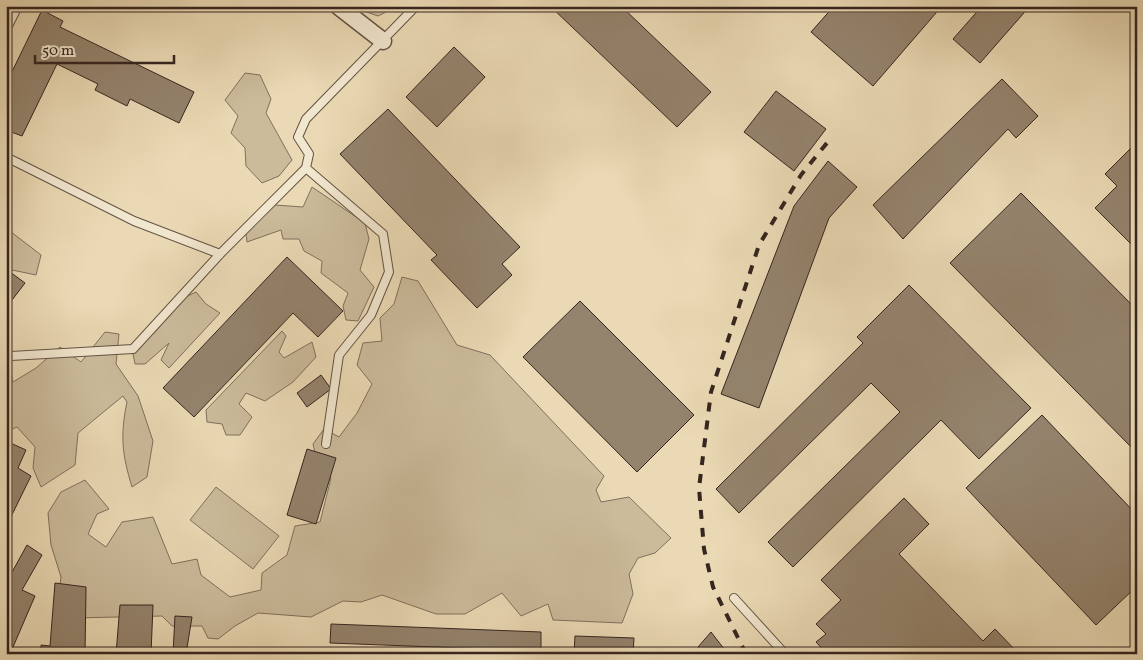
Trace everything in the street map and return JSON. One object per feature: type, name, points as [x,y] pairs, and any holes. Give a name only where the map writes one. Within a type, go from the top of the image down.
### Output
[{"type":"street","points":[[338,6],[383,40]]},
{"type":"lane","points":[[6,30],[18,6]]},
{"type":"lane","points":[[6,353],[11,356],[133,349],[220,254],[306,168],[309,154],[298,137],[306,119],[416,6]]},
{"type":"lane","points":[[6,158],[134,221],[220,254]]},
{"type":"lane","points":[[306,168],[383,234],[389,272],[371,314],[339,354],[326,444]]},
{"type":"lane","points":[[734,598],[786,654]]},
{"type":"shaded area","points":[[349,6],[398,6],[378,16]]},
{"type":"shaded area","points":[[245,73],[260,75],[271,99],[266,113],[292,160],[279,176],[262,183],[246,166],[245,148],[231,133],[238,116],[225,100]]},
{"type":"shaded area","points":[[312,187],[365,223],[369,239],[360,270],[374,287],[358,321],[346,320],[343,306],[348,293],[321,273],[322,261],[304,251],[299,239],[283,239],[281,230],[247,242],[246,233],[275,205],[303,207]]},
{"type":"shaded area","points":[[6,228],[41,255],[36,275],[12,270],[6,265]]},
{"type":"shaded area","points":[[402,277],[418,281],[457,345],[490,355],[604,476],[596,490],[601,502],[629,497],[671,538],[655,553],[638,558],[629,574],[633,594],[622,623],[553,620],[548,604],[521,616],[502,593],[465,614],[436,614],[382,595],[361,602],[343,601],[311,617],[258,613],[235,626],[218,639],[208,638],[202,626],[172,626],[162,616],[74,618],[58,600],[61,577],[51,545],[48,513],[61,492],[85,480],[109,509],[97,514],[88,534],[106,547],[122,522],[153,517],[172,564],[197,559],[201,575],[230,597],[261,590],[262,573],[287,555],[295,526],[320,522],[331,478],[317,462],[313,444],[324,429],[339,437],[357,413],[372,384],[357,365],[363,343],[382,341],[380,318],[394,304]]},
{"type":"shaded area","points":[[196,292],[206,304],[220,313],[169,368],[161,360],[169,343],[145,364],[135,364],[133,354],[169,316],[171,304]]},
{"type":"shaded area","points":[[282,331],[286,336],[279,352],[284,358],[312,342],[316,357],[293,382],[265,401],[246,393],[239,404],[252,417],[240,435],[226,435],[222,424],[207,422],[206,410]]},
{"type":"shaded area","points":[[105,332],[119,334],[116,364],[138,396],[153,441],[147,477],[132,487],[123,445],[123,425],[127,402],[123,396],[78,433],[75,465],[41,487],[33,468],[35,447],[17,427],[6,432],[6,362],[9,364],[13,382],[36,368],[60,347],[81,362]]},
{"type":"shaded area","points":[[216,487],[279,536],[253,569],[190,520]]},
{"type":"building","points":[[550,6],[621,6],[711,92],[677,127]]},
{"type":"building","points":[[834,6],[942,6],[873,86],[811,32]]},
{"type":"building","points":[[982,6],[1030,6],[980,63],[953,39]]},
{"type":"building","points":[[42,10],[63,21],[60,27],[194,92],[179,123],[130,99],[127,106],[95,90],[98,84],[57,64],[22,136],[6,130],[6,84]]},
{"type":"building","points":[[454,47],[485,77],[437,127],[406,97]]},
{"type":"building","points":[[1002,79],[1038,116],[1016,138],[1008,129],[903,239],[873,205]]},
{"type":"building","points":[[776,91],[826,129],[794,171],[744,132]]},
{"type":"building","points":[[388,109],[520,247],[502,264],[512,275],[477,308],[431,260],[437,255],[340,154]]},
{"type":"building","points":[[1137,142],[1137,250],[1095,208],[1117,186],[1105,174]]},
{"type":"building","points":[[828,161],[857,187],[829,218],[759,408],[721,394],[794,206]]},
{"type":"building","points":[[1021,193],[1137,310],[1137,453],[950,263]]},
{"type":"building","points":[[287,257],[343,311],[318,337],[293,313],[194,417],[163,388]]},
{"type":"building","points":[[6,269],[25,283],[6,308]]},
{"type":"building","points":[[909,285],[1031,408],[979,459],[941,420],[793,567],[768,542],[900,412],[871,383],[739,513],[716,489],[863,343],[857,337]]},
{"type":"building","points":[[580,301],[694,415],[637,472],[523,357]]},
{"type":"building","points":[[321,375],[331,389],[307,407],[297,393]]},
{"type":"building","points":[[1042,415],[1137,515],[1137,586],[1096,625],[966,488]]},
{"type":"building","points":[[6,441],[26,450],[18,468],[31,476],[6,527]]},
{"type":"building","points":[[307,449],[336,458],[316,524],[287,515]]},
{"type":"building","points":[[904,498],[929,524],[899,554],[983,641],[995,629],[1019,654],[827,654],[816,642],[826,634],[816,624],[841,600],[821,580]]},
{"type":"building","points":[[27,545],[42,555],[22,590],[35,596],[10,654],[6,654],[6,583]]},
{"type":"building","points":[[55,583],[86,587],[85,654],[41,654],[41,645],[50,646]]},
{"type":"building","points":[[120,605],[153,605],[151,654],[116,654]]},
{"type":"building","points":[[175,616],[192,617],[186,654],[173,654]]},
{"type":"building","points":[[331,624],[541,632],[541,651],[330,643]]},
{"type":"building","points":[[711,632],[728,654],[703,654],[698,647]]},
{"type":"building","points":[[575,636],[634,638],[633,654],[574,654]]},
{"type":"railway","points":[[746,654],[713,587],[704,549],[699,488],[711,392],[759,245],[801,175],[831,138]]}]
